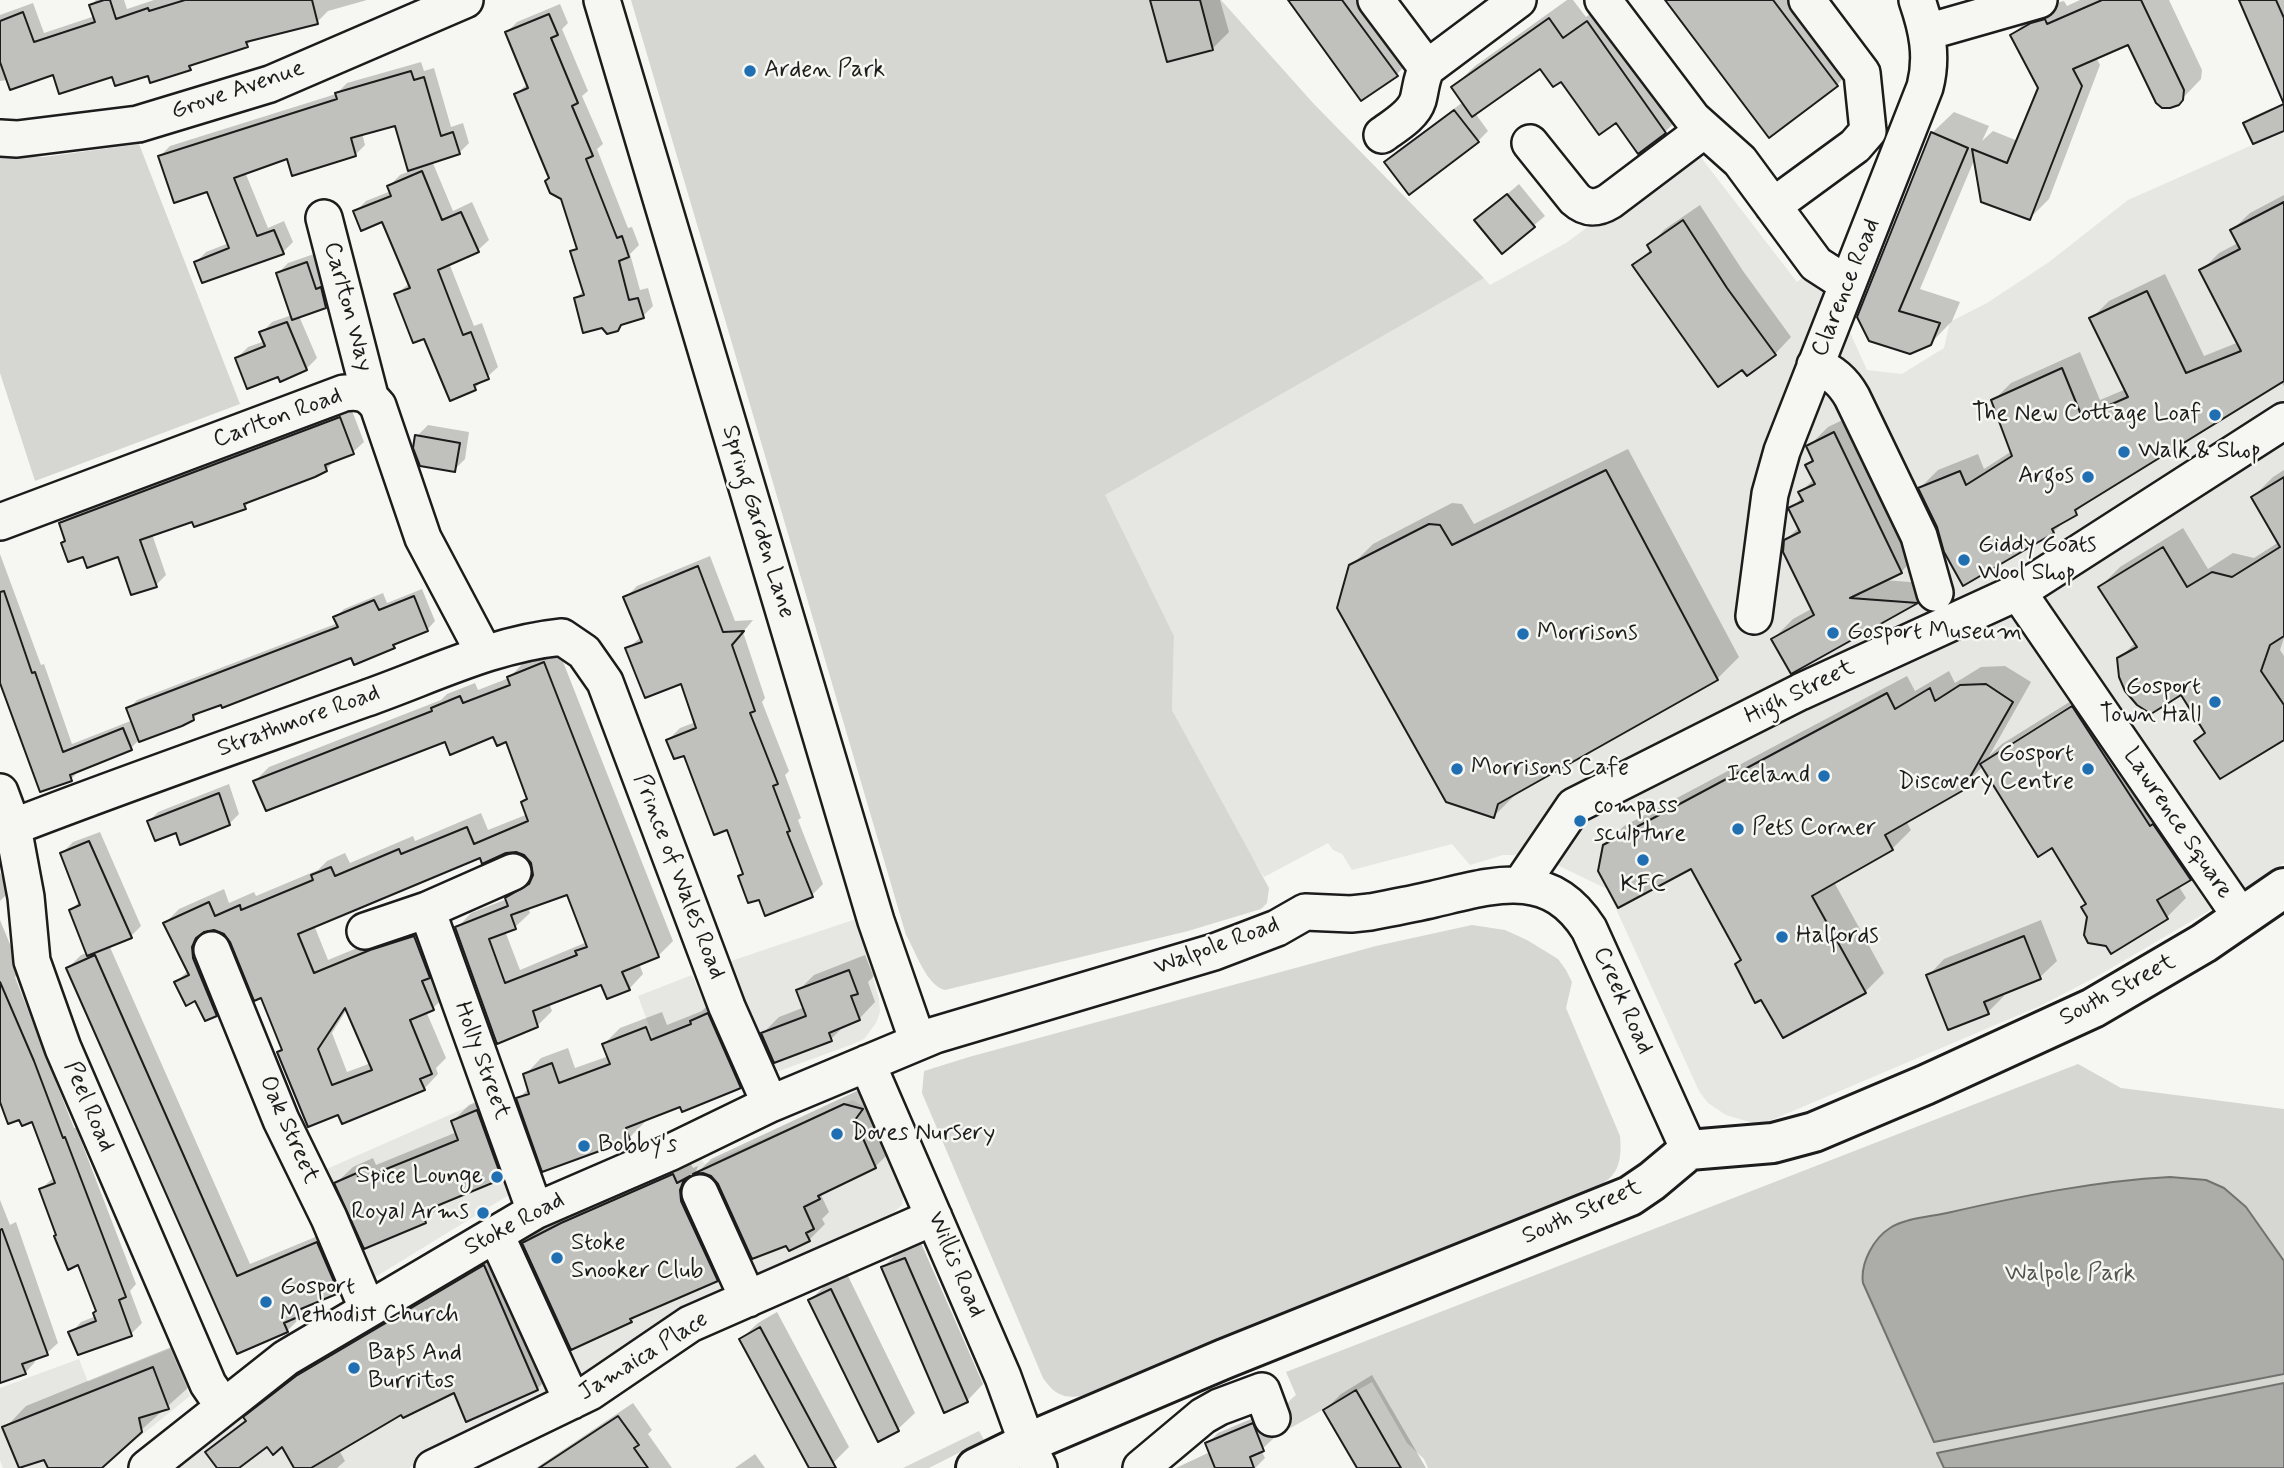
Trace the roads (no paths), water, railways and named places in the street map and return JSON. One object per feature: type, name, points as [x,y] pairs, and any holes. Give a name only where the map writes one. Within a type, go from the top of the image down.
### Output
[{"type":"main road","name":"South Street","points":[[976,1468],[1033,1456],[1224,1359],[1629,1196],[1653,1181],[1689,1150],[1773,1143],[1827,1127],[1925,1085],[2093,1008],[2194,950],[2284,888]]},
{"type":"street","name":"Grove Avenue","points":[[0,138],[17,139],[138,124],[270,84],[465,0]]},
{"type":"street","name":"Spring Garden Lane","points":[[602,0],[876,921],[918,1042]]},
{"type":"street","points":[[1376,0],[1427,68]]},
{"type":"street","points":[[1382,135],[1413,109],[1427,68],[1518,0]]},
{"type":"street","points":[[1602,0],[1704,130],[1734,155],[1816,264],[1847,284]]},
{"type":"street","points":[[1777,211],[1865,137],[1868,126],[1862,72],[1807,0]]},
{"type":"street","points":[[1922,16],[2039,0]]},
{"type":"street","name":"Clarence Road","points":[[1922,16],[1929,68],[1923,95],[1815,365],[1838,378],[1852,397],[1919,536],[1935,593]]},
{"type":"street","points":[[1530,144],[1575,199],[1583,205],[1594,207],[1610,201],[1704,130]]},
{"type":"street","name":"Carlton Way","points":[[324,218],[370,396]]},
{"type":"street","points":[[1748,599],[1782,451],[1815,365]]},
{"type":"street","name":"Carlton Road","points":[[0,522],[344,393],[359,391],[370,396],[378,406],[423,538],[484,653]]},
{"type":"street","name":"High Street","points":[[1521,884],[1574,806],[1800,692],[2018,592],[2284,422]]},
{"type":"street","name":"Lawrence Square","points":[[2018,592],[2241,917]]},
{"type":"street","name":"Strathmore Road","points":[[13,827],[484,653],[562,637],[584,652]]},
{"type":"street","name":"Prince of Wales Road","points":[[584,652],[606,682],[727,1007],[770,1104]]},
{"type":"street","name":"Peel Road","points":[[0,792],[13,827],[26,897],[32,961],[58,1035],[208,1384],[223,1406]]},
{"type":"street","points":[[365,932],[427,910],[513,872]]},
{"type":"street","name":"Walpole Road","points":[[918,1042],[1214,952],[1277,928],[1305,912],[1370,912],[1489,886],[1521,884]]},
{"type":"street","name":"Creek Road","points":[[1521,884],[1552,894],[1569,904],[1576,909],[1589,929],[1689,1150]]},
{"type":"street","name":"Holly Street","points":[[427,910],[535,1211]]},
{"type":"street","name":"Oak Street","points":[[212,950],[281,1120],[329,1218],[367,1308]]},
{"type":"street","name":"Stoke Road","points":[[147,1468],[286,1358],[535,1211],[669,1153],[770,1104],[918,1042]]},
{"type":"street","name":"Willis Road","points":[[867,1063],[1003,1377],[1033,1456]]},
{"type":"street","points":[[700,1193],[748,1299]]},
{"type":"street","name":"Jamaica Place","points":[[433,1468],[572,1401],[609,1380],[673,1333],[934,1217]]},
{"type":"street","points":[[496,1235],[572,1401]]},
{"type":"street","points":[[1141,1468],[1203,1416],[1219,1407],[1272,1397]]},
{"type":"place","name":"Arden Park","points":[[750,71]]},
{"type":"place","name":"The New Cottage Loaf","points":[[2215,415]]},
{"type":"place","name":"Walk & Shop","points":[[2124,452]]},
{"type":"place","name":"Argos","points":[[2088,477]]},
{"type":"place","name":"Giddy Goats Wool Shop","points":[[1964,560]]},
{"type":"place","name":"Gosport Museum","points":[[1833,633]]},
{"type":"place","name":"Morrisons","points":[[1523,634]]},
{"type":"place","name":"Gosport Town Hall","points":[[2215,702]]},
{"type":"place","name":"Morrisons Cafe","points":[[1457,769]]},
{"type":"place","name":"Gosport Discovery Centre","points":[[2088,769]]},
{"type":"place","name":"Iceland","points":[[1824,776]]},
{"type":"place","name":"compass sculpture","points":[[1580,821]]},
{"type":"place","name":"Pets Corner","points":[[1738,829]]},
{"type":"place","name":"KFC","points":[[1643,860]]},
{"type":"place","name":"Halfords","points":[[1782,937]]},
{"type":"place","name":"Doves Nursery","points":[[837,1134]]},
{"type":"place","name":"Bobby's","points":[[584,1146]]},
{"type":"place","name":"Spice Lounge","points":[[497,1177]]},
{"type":"place","name":"Royal Arms","points":[[483,1213]]},
{"type":"place","name":"Stoke Snooker Club","points":[[557,1258]]},
{"type":"place","name":"Gosport Methodist Church","points":[[266,1302]]},
{"type":"place","name":"Baps And Burritos","points":[[354,1368]]},
{"type":"park label","name":"Walpole Park","points":[[2070,1275]]}]
